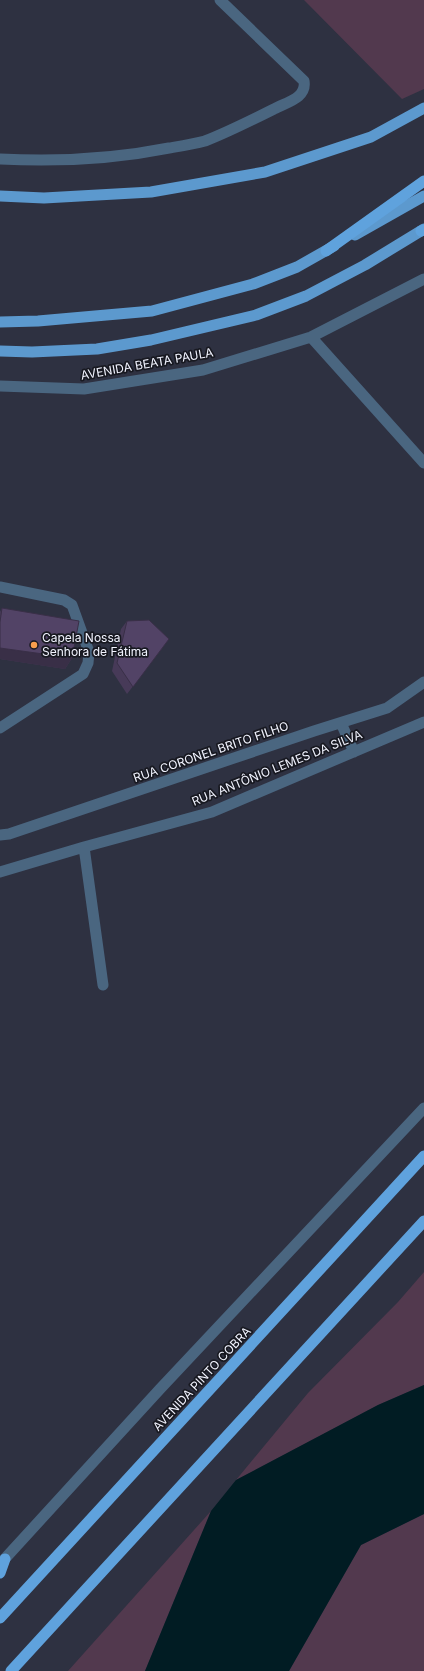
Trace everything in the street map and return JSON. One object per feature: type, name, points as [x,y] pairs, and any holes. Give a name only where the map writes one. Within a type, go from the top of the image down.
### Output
[{"type":"highway","points":[[326,251],[424,181]]},
{"type":"highway","name":"AVENIDA PINTO COBRA","points":[[0,1618],[424,1156]]},
{"type":"highway","points":[[11,1671],[424,1221]]},
{"type":"highway","points":[[0,1573],[2,1562]]},
{"type":"main road","points":[[0,196],[44,198],[151,192],[265,172],[371,137],[424,108]]},
{"type":"main road","points":[[0,322],[38,321],[152,311],[253,284],[297,267],[424,196]]},
{"type":"main road","points":[[0,351],[32,352],[97,348],[151,340],[256,315],[306,296],[365,265],[423,230]]},
{"type":"street","points":[[0,159],[97,159],[143,153],[205,141],[266,113],[302,94],[305,88],[304,81],[220,0]]},
{"type":"street","name":"AVENIDA BEATA PAULA","points":[[0,386],[84,389],[203,370],[310,337],[424,278]]},
{"type":"street","points":[[310,337],[424,463]]},
{"type":"street","points":[[0,587],[64,600],[72,606],[89,652],[88,662],[83,674],[0,728]]},
{"type":"street","name":"RUA CORONEL BRITO FILHO","points":[[0,835],[9,834],[387,708],[424,682]]},
{"type":"street","name":"RUA ANTÔNIO LEMES DA SILVA","points":[[0,872],[212,812],[423,721]]},
{"type":"street","points":[[341,723],[354,752]]},
{"type":"street","points":[[84,847],[103,985]]},
{"type":"street","points":[[2,1562],[160,1389],[424,1108]]},
{"type":"shaded area","points":[[304,0],[424,0],[424,89],[402,99]]},
{"type":"shaded area","points":[[424,1272],[424,1385],[378,1405],[236,1480],[308,1393],[398,1302]]},
{"type":"shaded area","points":[[211,1511],[145,1671],[68,1671]]},
{"type":"shaded area","points":[[424,1514],[424,1671],[289,1671],[361,1545]]},
{"type":"water","points":[[424,1385],[424,1514],[361,1545],[289,1671],[145,1671],[211,1511],[236,1480],[378,1405]]},
{"type":"building","name":"Capela Nossa Senhora de Fátima","points":[[2,608],[79,621],[72,658],[0,648],[0,622]]},
{"type":"building","points":[[149,620],[169,639],[133,687],[117,663],[127,621]]},
{"type":"place","name":"Capela Nossa Senhora de Fátima","points":[[34,645]]}]
